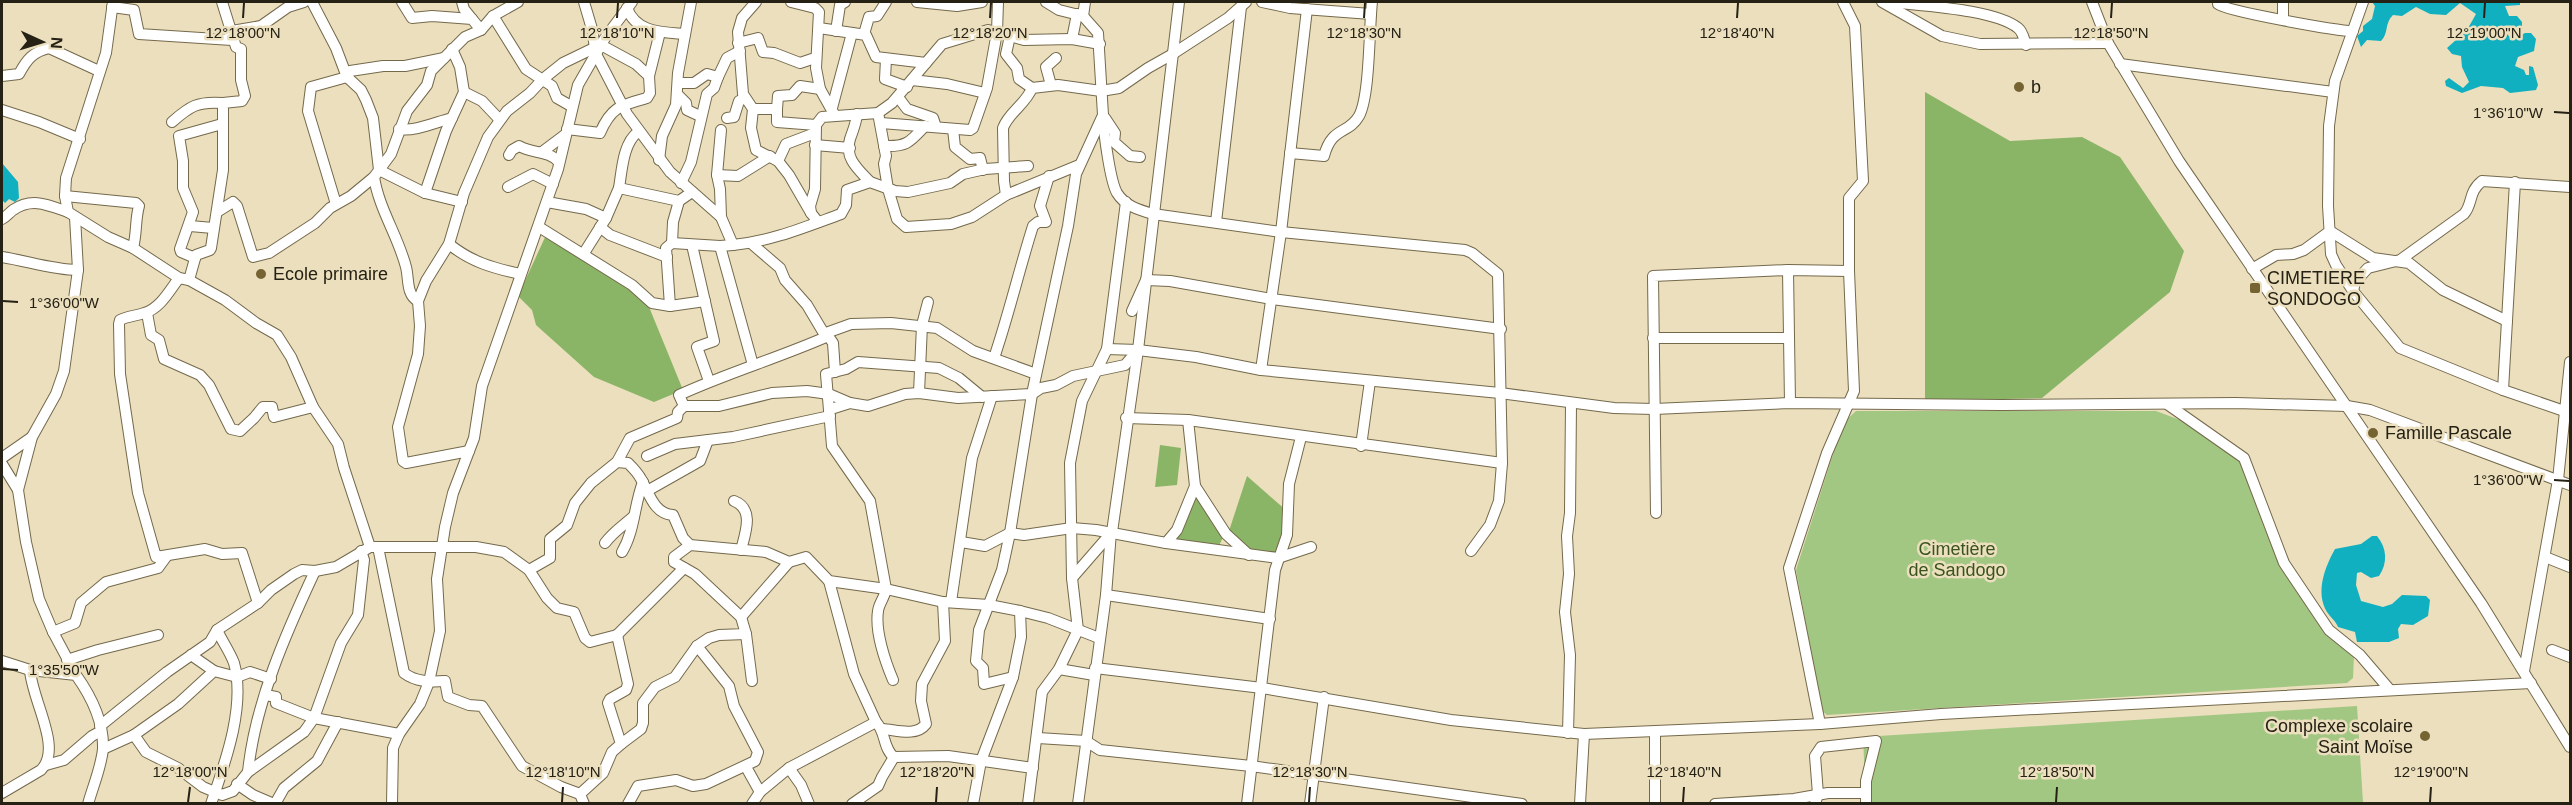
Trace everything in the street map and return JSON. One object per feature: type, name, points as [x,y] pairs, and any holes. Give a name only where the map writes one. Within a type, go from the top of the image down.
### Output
[{"type":"street","points":[[172,122],[186,109],[203,102],[223,103],[244,100],[241,80],[241,49],[236,47],[231,38],[222,2]]},
{"type":"street","points":[[231,38],[232,31],[254,28],[267,23],[287,4],[304,2]]},
{"type":"street","points":[[312,2],[336,48],[347,76],[364,94],[373,118],[380,201],[406,266],[413,299],[418,301]]},
{"type":"street","points":[[402,2],[412,18],[432,16],[472,19]]},
{"type":"street","points":[[462,2],[464,9],[481,30]]},
{"type":"street","points":[[217,212],[233,202],[237,206],[253,257],[275,249],[315,223],[336,204],[351,196],[377,174],[391,154],[407,111],[427,84],[432,71],[452,49],[465,38],[481,30],[493,16],[518,2]]},
{"type":"street","points":[[584,2],[597,49],[622,105],[638,132],[659,160],[681,183],[721,217]]},
{"type":"street","points":[[659,160],[662,136],[674,109],[691,2]]},
{"type":"street","points":[[756,2],[742,18],[738,32],[745,98],[753,109],[751,128],[756,150],[774,159],[789,175],[814,218]]},
{"type":"street","points":[[791,2],[817,6],[819,28],[816,58],[820,89],[833,111]]},
{"type":"street","points":[[836,31],[840,5],[845,2]]},
{"type":"street","points":[[917,2],[982,2]]},
{"type":"street","points":[[814,218],[810,206],[816,184],[816,129],[822,117],[833,111],[931,127],[973,128],[985,93],[997,32],[998,2]]},
{"type":"street","points":[[1046,2],[1059,10],[1080,15],[1098,33],[1106,143],[1115,188],[1134,208],[1153,214],[1281,232],[1472,252],[1498,274],[1501,329],[1502,463],[1499,501],[1490,525],[1471,551]]},
{"type":"street","points":[[1072,39],[1085,2]]},
{"type":"street","points":[[1078,804],[1106,595],[1126,418],[1138,350],[1179,2]]},
{"type":"street","points":[[1262,2],[1307,9],[1371,14]]},
{"type":"street","points":[[1290,153],[1324,156],[1328,142],[1360,115],[1366,89],[1372,2]]},
{"type":"street","points":[[1820,724],[1789,568],[1827,453],[1854,391],[1849,271],[1849,198],[1863,181],[1855,26],[1843,2]]},
{"type":"street","points":[[1881,2],[1942,36],[1980,44],[2108,44]]},
{"type":"street","points":[[1881,2],[1954,5],[2005,20],[2021,30],[2026,45]]},
{"type":"street","points":[[2092,2],[2108,44],[2179,161],[2481,603],[2571,747]]},
{"type":"street","points":[[2283,2],[2283,19]]},
{"type":"street","points":[[2363,2],[2332,92],[2327,176],[2331,254],[2354,291],[2400,348],[2503,390],[2569,412]]},
{"type":"street","points":[[18,490],[32,437],[56,394],[64,371],[78,270],[72,215],[65,196],[66,178],[106,53],[112,4],[134,10],[139,34],[231,38]]},
{"type":"street","points":[[864,34],[869,17],[877,16],[882,4]]},
{"type":"street","points":[[1010,36],[1006,54],[1017,68],[1019,79],[1032,88],[1051,85],[1101,90],[1124,86],[1148,68],[1228,18],[1244,4]]},
{"type":"street","points":[[1216,222],[1244,4]]},
{"type":"street","points":[[2218,4],[2223,9],[2337,31],[2353,31]]},
{"type":"street","points":[[392,804],[393,748],[399,734],[420,704],[429,682],[440,631],[437,579],[442,547],[453,493],[474,438],[482,386],[560,162],[571,106],[597,49],[630,5]]},
{"type":"street","points":[[630,5],[631,19],[642,28],[685,34]]},
{"type":"street","points":[[1262,370],[1307,9]]},
{"type":"street","points":[[493,16],[526,69],[552,86],[556,98],[571,106]]},
{"type":"street","points":[[819,28],[864,34],[868,37],[875,56],[926,63]]},
{"type":"street","points":[[879,118],[942,44],[988,30],[1010,36],[1041,40],[1072,39],[1100,44]]},
{"type":"street","points":[[542,152],[567,131],[600,133],[608,116],[622,105],[647,98],[650,93],[650,76],[660,32]]},
{"type":"street","points":[[833,111],[852,33]]},
{"type":"street","points":[[681,183],[691,162],[707,94],[714,88],[727,58],[739,47],[758,38],[763,52],[774,53],[800,63],[816,58]]},
{"type":"street","points":[[2,76],[19,74],[27,58],[37,51],[49,48],[99,71]]},
{"type":"street","points":[[426,193],[452,118],[464,92],[460,67],[452,49]]},
{"type":"street","points":[[469,451],[406,463],[403,461],[398,427],[418,354],[420,326],[418,301],[426,281],[449,244],[462,202],[488,137],[499,119],[543,79],[563,63],[597,49],[636,63],[650,76]]},
{"type":"street","points":[[336,204],[308,111],[311,87],[347,76],[350,71],[362,68],[405,66],[444,58]]},
{"type":"street","points":[[886,58],[885,79],[910,83],[947,84],[985,93]]},
{"type":"street","points":[[1051,85],[1046,68],[1056,58]]},
{"type":"street","points":[[2120,64],[2332,92]]},
{"type":"street","points":[[677,88],[707,74],[718,78]]},
{"type":"street","points":[[816,129],[777,122],[778,96],[792,95],[800,86],[820,89]]},
{"type":"street","points":[[677,88],[686,103],[687,110],[700,116]]},
{"type":"street","points":[[1006,195],[1003,169],[1003,128],[1006,121],[1027,98],[1032,88]]},
{"type":"street","points":[[464,92],[482,101],[499,119]]},
{"type":"street","points":[[884,146],[901,147],[931,127],[933,118],[907,109],[898,97]]},
{"type":"street","points":[[727,118],[734,117],[739,101],[745,98]]},
{"type":"street","points":[[223,103],[223,170],[210,250],[199,252],[184,279],[160,303],[147,313],[128,316],[120,320],[120,374],[138,493],[155,554],[158,558],[205,549],[222,554],[242,553],[258,603]]},
{"type":"street","points":[[753,109],[777,109]]},
{"type":"street","points":[[2,110],[80,139]]},
{"type":"street","points":[[857,114],[856,126],[849,141],[850,161],[870,182],[895,192],[908,192],[950,183],[963,174],[983,170],[1028,166]]},
{"type":"street","points":[[1103,115],[1114,133],[1114,142],[1130,156],[1140,157]]},
{"type":"street","points":[[1013,678],[984,684],[983,668],[976,661],[979,630],[1002,570],[1010,533],[1032,394],[1079,165],[1103,115]]},
{"type":"street","points":[[399,129],[411,132],[424,125],[452,118]]},
{"type":"street","points":[[879,118],[888,189],[897,219],[910,228],[951,224],[972,217],[1006,195],[1079,165]]},
{"type":"street","points":[[195,258],[181,252],[180,249],[190,226],[193,212],[183,188],[183,161],[179,136],[222,124]]},
{"type":"street","points":[[717,175],[738,176],[774,159],[786,144],[816,129]]},
{"type":"street","points":[[953,129],[955,147],[970,159],[980,158],[983,170]]},
{"type":"street","points":[[721,130],[717,175],[721,217],[733,245]]},
{"type":"street","points":[[584,254],[619,188],[627,149],[632,137],[638,132]]},
{"type":"street","points":[[509,155],[519,146],[528,151],[542,152],[560,162]]},
{"type":"street","points":[[815,146],[850,148]]},
{"type":"street","points":[[377,174],[426,193],[462,202]]},
{"type":"street","points":[[508,187],[534,174],[553,184]]},
{"type":"street","points":[[994,358],[1008,318],[1017,273],[1033,226],[1038,222],[1046,222],[1040,206],[1049,176]]},
{"type":"street","points":[[2354,291],[2355,282],[2368,268],[2400,260],[2466,213],[2471,194],[2479,183],[2496,181],[2571,187]]},
{"type":"street","points":[[670,306],[666,248],[672,243],[720,246],[752,244],[793,233],[814,218],[842,214],[846,205],[847,190],[870,182]]},
{"type":"street","points":[[2503,390],[2515,182]]},
{"type":"street","points":[[619,188],[679,201]]},
{"type":"street","points":[[672,243],[673,222],[679,201],[692,192]]},
{"type":"street","points":[[65,196],[136,203],[139,206],[135,221],[136,236],[133,248]]},
{"type":"street","points":[[2,219],[12,211],[33,202],[72,215],[225,300],[277,335],[291,357],[313,407],[338,444],[370,548],[404,673],[411,678],[429,682],[445,681],[448,697],[469,705],[482,706],[522,766],[582,799],[603,773],[612,752],[641,729],[644,703],[655,687],[675,677],[698,646],[709,638],[719,635],[746,634]]},
{"type":"street","points":[[547,202],[586,209],[603,222],[610,235],[667,257]]},
{"type":"street","points":[[1028,804],[1042,692],[1059,669],[1078,630],[1072,579],[1070,463],[1082,401],[1107,349],[1126,202]]},
{"type":"street","points":[[190,226],[213,228]]},
{"type":"street","points":[[539,227],[632,285],[652,303],[670,306],[705,301]]},
{"type":"street","points":[[2252,269],[2276,255],[2293,254],[2304,250],[2331,231]]},
{"type":"street","points":[[2331,231],[2373,258],[2400,260],[2419,269],[2451,294],[2507,321]]},
{"type":"street","points":[[449,244],[479,264],[520,274]]},
{"type":"street","points":[[752,244],[780,268],[785,280],[807,305],[833,343],[835,372]]},
{"type":"street","points":[[692,245],[714,341],[697,347],[709,381]]},
{"type":"street","points":[[720,246],[753,365]]},
{"type":"street","points":[[2,257],[30,261],[56,270],[78,270]]},
{"type":"street","points":[[1656,513],[1653,276],[1788,270],[1849,271]]},
{"type":"street","points":[[1788,270],[1790,403]]},
{"type":"street","points":[[1146,280],[1170,281],[1272,299],[1501,329]]},
{"type":"street","points":[[1132,311],[1146,280]]},
{"type":"street","points":[[919,393],[922,325],[927,302]]},
{"type":"street","points":[[147,313],[151,335],[159,340],[164,359],[200,375],[209,385],[231,429],[240,431],[254,418],[262,406],[272,407],[274,417],[313,407]]},
{"type":"street","points":[[684,406],[679,394],[709,381],[790,353],[851,324],[891,322],[937,328],[974,351],[1036,374]]},
{"type":"street","points":[[1653,338],[1788,338]]},
{"type":"street","points":[[1107,349],[1196,357],[1262,370],[1500,393],[1570,404],[1654,409],[1790,403],[1849,405],[2236,403],[2348,406],[2370,410],[2571,484]]},
{"type":"street","points":[[529,570],[550,558],[550,539],[567,525],[575,503],[591,483],[617,462],[630,438],[677,418],[678,412],[684,406],[718,406],[791,391],[829,394],[850,403],[868,406],[905,394],[919,393],[958,398],[1032,394],[1073,376],[1125,365],[1138,350]]},
{"type":"street","points":[[893,680],[880,644],[878,610],[884,600],[886,589],[870,501],[832,446],[831,412],[826,374],[858,362],[920,365],[939,368],[987,396]]},
{"type":"street","points":[[2524,671],[2569,412],[2571,362]]},
{"type":"street","points":[[1361,446],[1370,381]]},
{"type":"street","points":[[752,804],[760,792],[789,768],[879,726],[916,732],[926,724],[921,701],[922,684],[929,668],[943,650],[947,602],[961,542],[972,458],[987,396]]},
{"type":"street","points":[[647,456],[675,444],[792,425],[850,403]]},
{"type":"street","points":[[1568,733],[1570,655],[1565,612],[1569,574],[1567,536],[1570,513],[1570,404]]},
{"type":"street","points":[[2167,404],[2244,458],[2283,562],[2329,630],[2360,655],[2390,690]]},
{"type":"street","points":[[1126,418],[1188,420],[1361,446],[1502,463]]},
{"type":"street","points":[[1188,420],[1195,486],[1226,534],[1250,555]]},
{"type":"street","points":[[2,458],[32,437]]},
{"type":"street","points":[[1246,804],[1278,558],[1287,535],[1289,484],[1301,437]]},
{"type":"street","points":[[622,552],[629,540],[636,500],[645,486],[700,461],[708,440]]},
{"type":"street","points":[[617,462],[628,463],[645,486],[655,507],[667,515],[673,515],[683,538],[690,545],[766,552],[789,562]]},
{"type":"street","points":[[2,464],[18,490],[26,542],[39,599],[53,632],[92,699],[100,729],[103,749],[88,804]]},
{"type":"street","points":[[1166,543],[1177,530],[1195,486]]},
{"type":"street","points":[[734,501],[745,509],[747,517],[741,550]]},
{"type":"street","points":[[605,543],[615,529],[634,516]]},
{"type":"street","points":[[961,542],[985,546],[1010,533],[1024,535],[1072,528],[1112,532],[1166,543],[1278,558],[1311,547]]},
{"type":"street","points":[[1072,579],[1112,532]]},
{"type":"street","points":[[690,545],[674,559],[741,617],[746,634],[752,681]]},
{"type":"street","points":[[2,793],[22,783],[46,765],[64,760],[190,655],[210,642],[217,630],[302,570],[315,571],[336,567],[370,548],[476,547],[504,552],[529,570],[547,598],[557,608],[574,612],[585,638],[590,642],[617,635],[684,568]]},
{"type":"street","points":[[134,735],[146,752],[178,768],[215,792],[222,795],[233,790],[248,772],[304,732],[314,718],[341,643],[358,615],[364,560],[370,548]]},
{"type":"street","points":[[53,632],[75,623],[81,603],[99,586],[158,568],[166,557]]},
{"type":"street","points":[[741,617],[789,562],[806,557],[830,581],[854,674],[889,753],[894,757],[948,756],[1033,768]]},
{"type":"street","points":[[2545,557],[2571,567]]},
{"type":"street","points":[[248,772],[251,746],[271,679],[288,631],[315,571]]},
{"type":"street","points":[[830,581],[886,589],[947,602],[989,605],[1020,611],[1099,638]]},
{"type":"street","points":[[1106,595],[1270,619]]},
{"type":"street","points":[[974,804],[981,761],[1013,678],[1021,637],[1020,611]]},
{"type":"street","points":[[211,804],[232,732],[237,677],[233,661],[217,630]]},
{"type":"street","points":[[68,660],[158,635]]},
{"type":"street","points":[[617,635],[628,684],[626,690],[610,699],[608,704],[621,744]]},
{"type":"street","points":[[628,804],[634,790],[641,786],[676,780],[693,786],[706,784],[755,761],[758,752],[734,706],[732,691],[724,676],[698,646]]},
{"type":"street","points":[[2552,650],[2571,657]]},
{"type":"street","points":[[190,655],[214,671],[237,677],[250,672],[271,679]]},
{"type":"street","points":[[2,661],[30,670],[76,675]]},
{"type":"street","points":[[1059,669],[1262,688],[1451,720],[1584,734],[1820,724],[1941,714],[2531,683]]},
{"type":"street","points":[[30,670],[31,687],[50,743],[46,765]]},
{"type":"street","points":[[103,749],[134,735],[178,704],[214,671]]},
{"type":"street","points":[[266,695],[276,697],[276,703],[314,718],[399,734]]},
{"type":"street","points":[[1310,804],[1324,697]]},
{"type":"street","points":[[237,784],[253,795],[274,804],[284,788],[317,761],[338,722]]},
{"type":"street","points":[[1655,732],[1655,804]]},
{"type":"street","points":[[1580,804],[1584,734]]},
{"type":"street","points":[[1038,738],[1086,741],[1100,750],[1314,774],[1439,798],[1522,804]]},
{"type":"street","points":[[1714,804],[1866,798],[1868,766],[1876,741],[1821,747],[1817,750],[1816,799]]},
{"type":"street","points":[[852,804],[878,786],[894,757]]},
{"type":"street","points":[[746,767],[760,792]]},
{"type":"street","points":[[789,768],[801,785],[809,804]]},
{"type":"green space","points":[[1925,92],[2010,141],[2082,137],[2120,157],[2184,251],[2170,292],[2042,398],[1925,401]]},
{"type":"green space","points":[[547,233],[647,302],[683,390],[654,402],[594,377],[536,325],[532,310],[518,296]]},
{"type":"green space","name":"Cimetière de Sandogo","points":[[1856,411],[2156,411],[2180,420],[2240,461],[2281,565],[2354,655],[2353,678],[2347,683],[1827,715],[1822,711],[1796,570],[1843,423]]},
{"type":"green space","points":[[1160,445],[1181,448],[1177,485],[1155,487]]},
{"type":"green space","points":[[1247,476],[1287,511],[1277,557],[1251,554],[1228,534]]},
{"type":"green space","points":[[1195,489],[1224,535],[1217,550],[1169,542]]},
{"type":"green space","points":[[2357,706],[2363,803],[1866,803],[1863,737]]},
{"type":"water","points":[[2372,2],[2520,2],[2520,5],[2505,6],[2509,16],[2517,16],[2522,22],[2522,26],[2507,28],[2507,34],[2513,40],[2525,33],[2531,33],[2536,39],[2534,51],[2518,57],[2515,66],[2524,70],[2526,75],[2529,75],[2529,66],[2533,67],[2538,85],[2536,90],[2510,93],[2503,88],[2481,86],[2462,93],[2446,86],[2445,81],[2449,78],[2463,88],[2469,82],[2462,67],[2461,56],[2452,54],[2447,48],[2467,30],[2476,14],[2460,3],[2446,15],[2430,14],[2416,7],[2402,16],[2393,15],[2381,41],[2367,40],[2361,47],[2357,36],[2363,31],[2363,26],[2372,19],[2375,6]]},
{"type":"water","points":[[2,163],[18,182],[19,198],[15,202],[9,199],[5,203],[2,200]]},
{"type":"water","points":[[2372,536],[2377,536],[2380,541],[2385,561],[2379,576],[2371,578],[2361,572],[2357,573],[2356,585],[2361,601],[2383,607],[2392,604],[2402,595],[2426,596],[2430,600],[2428,616],[2413,625],[2401,624],[2398,629],[2399,638],[2389,642],[2357,642],[2355,632],[2338,627],[2323,604],[2323,580],[2335,549],[2361,544]]},
{"type":"place","name":"b","points":[[2019,87]]},
{"type":"place","name":"Ecole primaire","points":[[261,274]]},
{"type":"place","name":"CIMETIERE SONDOGO","points":[[2255,288]]},
{"type":"place","name":"Famille Pascale","points":[[2373,433]]},
{"type":"place","name":"Complexe scolaire Saint Moïse","points":[[2425,736]]}]
